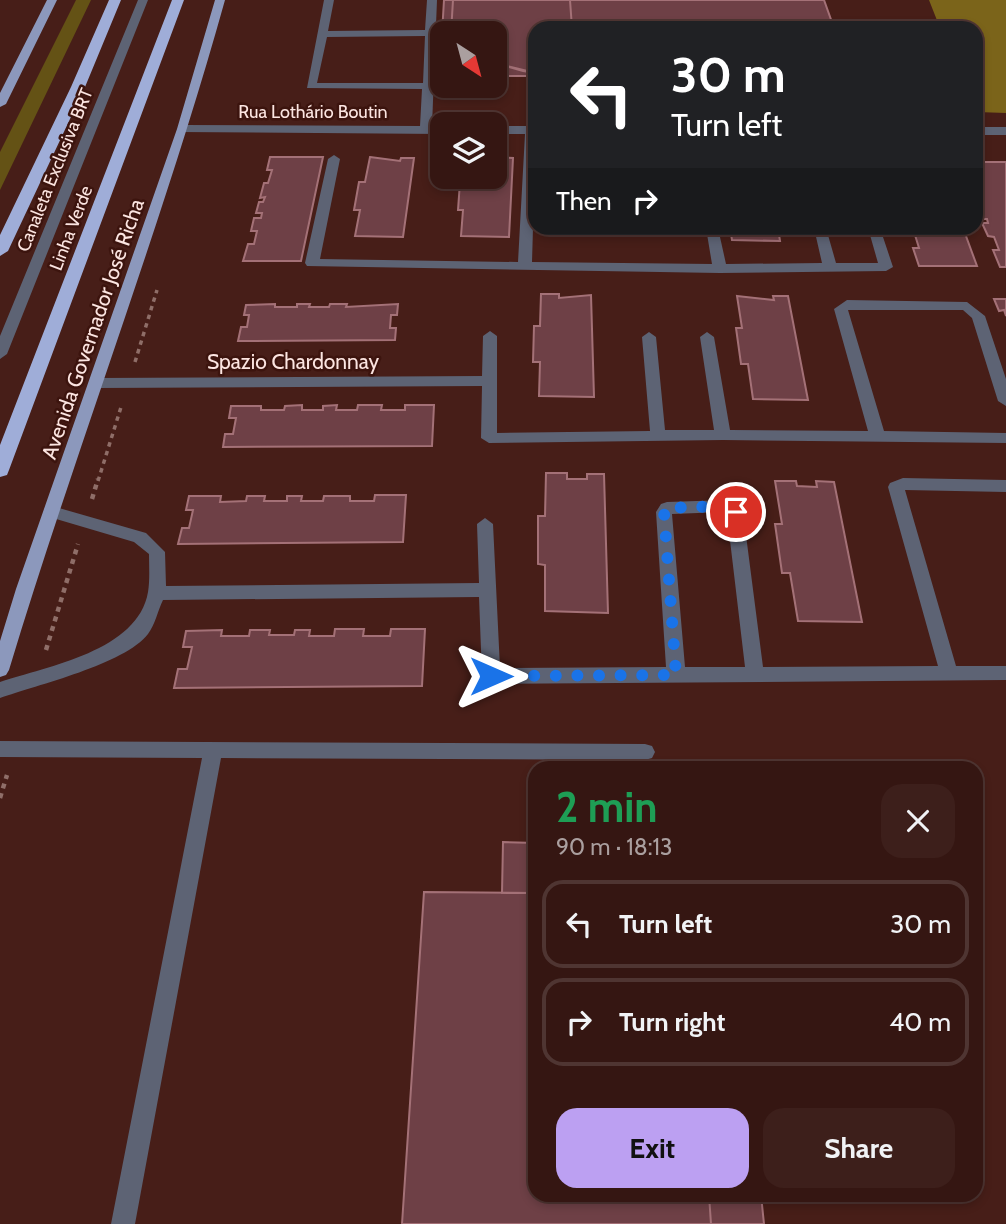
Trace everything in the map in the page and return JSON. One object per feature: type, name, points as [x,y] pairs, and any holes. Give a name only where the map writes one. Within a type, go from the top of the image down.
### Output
[{"type":"highway","points":[[0,251],[78,87],[115,0]]},
{"type":"highway","name":"Linha Verde","points":[[0,470],[178,0]]},
{"type":"main road","points":[[0,104],[52,0]]},
{"type":"main road","name":"Avenida Governador José Richa","points":[[0,670],[183,129],[220,0]]},
{"type":"street","name":"Canaleta Exclusiva BRT","points":[[0,354],[143,0]]},
{"type":"street","points":[[329,0],[311,86],[427,86]]},
{"type":"street","points":[[426,130],[432,0]]},
{"type":"street","points":[[322,34],[429,33]]},
{"type":"street","name":"Rua Lothário Boutin","points":[[183,129],[430,130]]},
{"type":"street","points":[[507,130],[528,130]]},
{"type":"street","points":[[983,131],[1006,131]]},
{"type":"street","points":[[334,159],[312,263],[720,269],[886,267],[876,235]]},
{"type":"street","points":[[525,266],[528,230]]},
{"type":"street","points":[[713,235],[720,269]]},
{"type":"street","points":[[822,235],[830,267]]},
{"type":"street","points":[[878,438],[841,309],[847,304],[967,306],[978,316],[1006,401]]},
{"type":"street","points":[[490,336],[489,438],[723,435],[1006,438]]},
{"type":"street","points":[[649,337],[658,437]]},
{"type":"street","points":[[707,337],[723,435]]},
{"type":"street","name":"Spazio Chardonnay","points":[[97,383],[489,381]]},
{"type":"street","points":[[949,673],[896,487],[903,484],[1006,486]]},
{"type":"street","points":[[676,675],[664,512],[667,508],[727,506],[736,512],[755,674]]},
{"type":"street","points":[[0,690],[93,659],[120,646],[141,630],[157,593],[157,552],[140,537],[52,512]]},
{"type":"street","points":[[485,524],[491,676],[1006,673]]},
{"type":"street","points":[[157,593],[487,590]]},
{"type":"street","points":[[8,749],[212,751],[536,760],[645,752]]},
{"type":"street","points":[[123,1224],[204,806],[212,751]]},
{"type":"path","points":[[37,678],[160,279]]},
{"type":"path","points":[[0,798],[8,749]]},
{"type":"shaded area","points":[[76,0],[91,0],[0,190],[0,152]]},
{"type":"shaded area","points":[[929,0],[1006,0],[1006,113],[983,112],[983,21],[937,21]]},
{"type":"building","points":[[444,0],[453,0],[452,21],[443,21]]},
{"type":"building","points":[[453,0],[570,0],[572,21],[528,21],[528,72],[508,67],[508,21],[452,21]]},
{"type":"building","points":[[570,0],[824,0],[832,21],[572,21]]},
{"type":"building","points":[[508,66],[528,71],[528,76],[508,76]]},
{"type":"building","points":[[270,157],[323,157],[301,261],[243,261],[248,244],[254,244],[257,231],[251,231],[254,218],[261,218],[262,213],[256,213],[259,202],[263,202],[265,197],[260,198],[264,183],[268,183],[272,170],[267,170]]},
{"type":"building","points":[[370,157],[400,161],[401,158],[414,158],[403,237],[355,236],[360,210],[354,210],[359,182],[365,182]]},
{"type":"building","points":[[507,158],[513,158],[509,237],[461,236],[463,210],[458,210],[460,189],[507,189]]},
{"type":"building","points":[[983,162],[1006,162],[1006,267],[1000,267],[993,250],[999,250],[994,237],[988,236],[983,225],[988,223],[987,219],[983,219]]},
{"type":"building","points":[[731,235],[779,235],[780,241],[732,240]]},
{"type":"building","points":[[915,235],[966,235],[977,266],[919,266],[913,248],[919,248]]},
{"type":"building","points":[[541,294],[559,294],[559,298],[591,295],[594,397],[539,396],[540,362],[533,362],[534,326],[540,326]]},
{"type":"building","points":[[737,296],[774,300],[773,296],[788,296],[808,400],[753,399],[748,364],[741,364],[736,328],[742,328]]},
{"type":"building","points":[[994,299],[1006,299],[1006,316],[1004,310],[999,311]]},
{"type":"building","points":[[275,304],[275,307],[310,304],[309,307],[329,307],[330,304],[347,304],[346,307],[398,304],[397,315],[391,315],[390,328],[396,328],[395,340],[238,341],[241,327],[247,327],[249,315],[244,315],[246,305]]},
{"type":"building","points":[[302,405],[302,410],[323,410],[323,406],[337,405],[336,410],[357,410],[358,405],[382,405],[381,410],[405,410],[405,405],[434,405],[432,446],[223,447],[225,434],[233,434],[236,418],[229,418],[231,406],[261,406],[261,410],[284,410],[285,406]]},
{"type":"building","points":[[546,473],[567,473],[567,479],[587,479],[587,474],[604,474],[608,613],[545,611],[545,565],[538,564],[538,516],[545,516]]},
{"type":"building","points":[[775,481],[796,481],[797,486],[817,487],[816,481],[834,482],[862,622],[798,621],[790,573],[782,573],[775,524],[782,524]]},
{"type":"building","points":[[375,495],[406,495],[403,542],[178,544],[182,528],[189,528],[193,510],[186,510],[189,496],[221,496],[220,502],[246,501],[247,496],[265,496],[264,501],[287,501],[287,496],[302,496],[301,501],[323,501],[324,496],[350,496],[350,501],[374,501]]},
{"type":"building","points":[[335,629],[364,629],[363,636],[390,636],[391,629],[425,629],[422,686],[174,688],[178,669],[187,669],[192,647],[183,647],[186,631],[222,630],[221,636],[249,636],[250,630],[270,630],[269,635],[294,635],[295,630],[310,630],[309,636],[334,636]]},
{"type":"building","points":[[503,842],[528,843],[528,893],[502,893]]},
{"type":"building","points":[[424,892],[528,893],[528,1202],[709,1202],[711,1224],[402,1224]]},
{"type":"building","points":[[709,1202],[762,1202],[764,1224],[711,1224]]},
{"type":"route","points":[[491,676],[676,675],[663,526],[664,510],[727,506],[736,512]]}]
